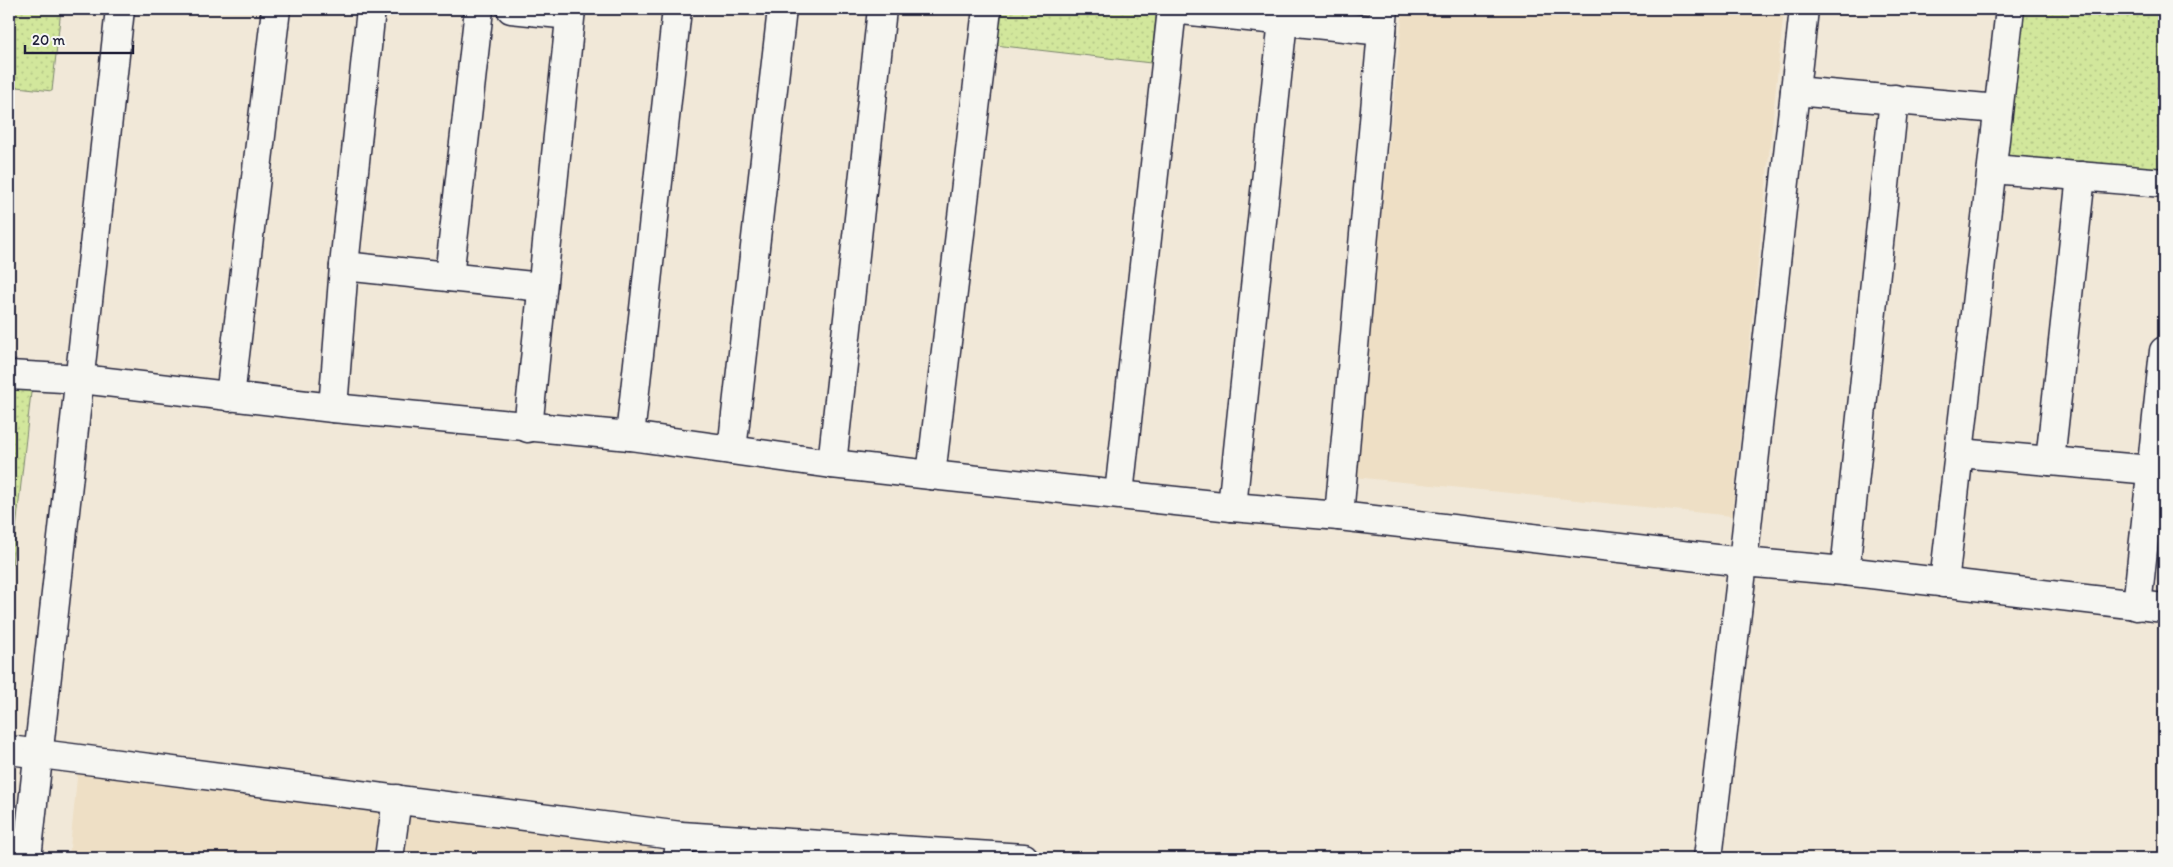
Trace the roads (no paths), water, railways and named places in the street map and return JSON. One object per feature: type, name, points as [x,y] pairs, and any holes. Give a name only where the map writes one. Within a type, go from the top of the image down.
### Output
[{"type":"street","points":[[28,858],[120,9]]},
{"type":"street","points":[[230,397],[276,9]]},
{"type":"street","points":[[333,408],[344,266],[372,9]]},
{"type":"street","points":[[448,277],[478,9]]},
{"type":"street","points":[[511,9],[571,12],[528,428]]},
{"type":"street","points":[[630,436],[677,9]]},
{"type":"street","points":[[732,450],[782,9]]},
{"type":"street","points":[[832,464],[882,9]]},
{"type":"street","points":[[931,476],[987,9]]},
{"type":"street","points":[[1119,494],[1172,9],[1283,20],[1383,20],[1339,516]]},
{"type":"street","points":[[1708,858],[1743,562],[1804,9]]},
{"type":"street","points":[[1944,583],[1992,169],[2008,9]]},
{"type":"street","points":[[1232,507],[1283,20]]},
{"type":"street","points":[[1795,91],[1998,109]]},
{"type":"street","points":[[1845,571],[1894,99]]},
{"type":"street","points":[[1992,169],[2164,183]]},
{"type":"street","points":[[2050,461],[2081,176]]},
{"type":"street","points":[[344,266],[542,287]]},
{"type":"street","points":[[2137,606],[2164,351]]},
{"type":"street","points":[[9,375],[81,379],[333,408],[528,428],[630,436],[931,476],[1339,516],[2164,608]]},
{"type":"street","points":[[1960,453],[2151,470]]},
{"type":"street","points":[[9,750],[397,799],[679,847],[1024,858]]},
{"type":"street","points":[[389,858],[397,799]]}]
